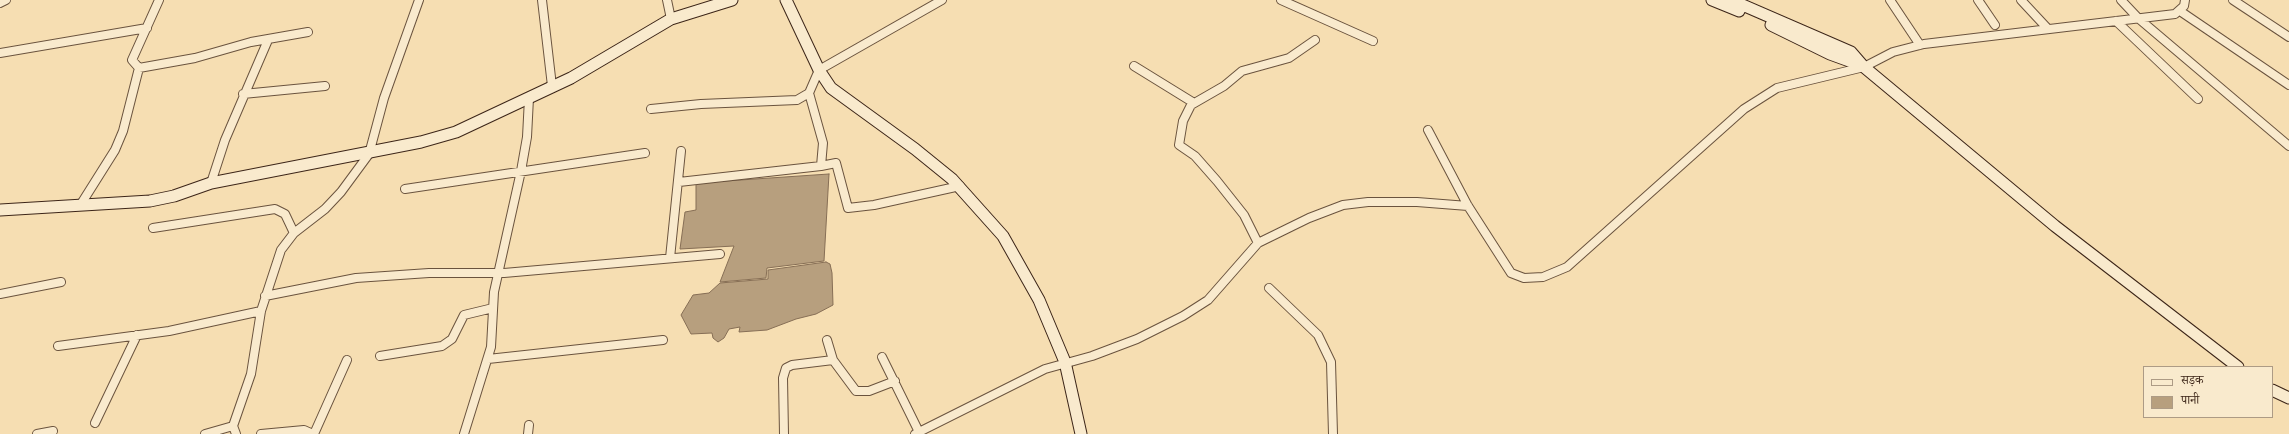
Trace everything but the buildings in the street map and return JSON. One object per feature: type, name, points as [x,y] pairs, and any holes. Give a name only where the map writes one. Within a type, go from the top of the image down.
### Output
[{"type":"street","points":[[0,3],[6,0]]},
{"type":"street","points":[[138,68],[132,60],[159,0]]},
{"type":"street","points":[[205,434],[234,430],[251,374],[261,311],[281,250],[294,232],[325,209],[341,192],[369,154],[384,98],[419,0]]},
{"type":"street","points":[[542,0],[552,86]]},
{"type":"street","points":[[667,0],[671,19]]},
{"type":"street","points":[[0,210],[150,201],[174,196],[211,183],[369,154],[456,132],[529,98],[613,55],[671,19],[732,0]]},
{"type":"street","points":[[786,0],[820,70],[831,88],[840,96],[915,148],[960,186],[989,218],[1016,255],[1039,300],[1065,362],[1081,434]]},
{"type":"street","points":[[651,109],[701,104],[797,100],[809,93],[820,70],[942,0]]},
{"type":"street","points":[[1712,0],[1783,30],[1830,54],[1864,67]]},
{"type":"street","points":[[1731,0],[1851,52],[1864,67],[2055,226],[2237,366]]},
{"type":"street","points":[[1890,0],[1920,45]]},
{"type":"street","points":[[1978,0],[1995,25]]},
{"type":"street","points":[[2022,0],[2048,30]]},
{"type":"street","points":[[2121,0],[2138,18],[2289,146]]},
{"type":"street","points":[[1428,130],[1468,206],[1511,272],[1524,278],[1543,277],[1567,267],[1744,109],[1777,88],[1864,67],[1893,52],[1920,45],[2175,14],[2184,6],[2185,0]]},
{"type":"street","points":[[2232,0],[2289,38]]},
{"type":"street","points":[[1285,1],[1373,41]]},
{"type":"street","points":[[2180,11],[2289,85]]},
{"type":"street","points":[[2116,21],[2198,99]]},
{"type":"street","points":[[0,53],[147,28]]},
{"type":"street","points":[[138,68],[195,58],[251,42],[308,32]]},
{"type":"street","points":[[211,183],[225,140],[243,94],[268,40]]},
{"type":"street","points":[[1258,243],[1244,215],[1217,181],[1195,156],[1179,145],[1183,120],[1194,103],[1224,86],[1242,71],[1289,58],[1316,40]]},
{"type":"street","points":[[1134,66],[1194,103]]},
{"type":"street","points":[[81,204],[118,143],[138,68]]},
{"type":"street","points":[[243,94],[325,86]]},
{"type":"street","points":[[809,93],[823,143],[821,166]]},
{"type":"street","points":[[464,434],[491,347],[492,308],[498,272],[521,172],[527,137],[529,98]]},
{"type":"street","points":[[670,258],[681,151]]},
{"type":"street","points":[[405,188],[645,153]]},
{"type":"street","points":[[679,182],[836,163],[848,208],[874,206],[960,186]]},
{"type":"street","points":[[882,357],[895,381],[917,433],[1030,376],[1065,362],[1092,356],[1137,339],[1183,316],[1208,300],[1258,243],[1309,218],[1343,205],[1368,202],[1417,202],[1468,206]]},
{"type":"street","points":[[153,228],[275,209],[285,214],[294,232]]},
{"type":"street","points":[[265,296],[356,278],[429,273],[498,272],[720,254]]},
{"type":"street","points":[[0,294],[61,282]]},
{"type":"street","points":[[1269,288],[1318,335],[1331,362],[1333,434]]},
{"type":"street","points":[[380,356],[442,346],[452,338],[464,315],[492,308]]},
{"type":"street","points":[[58,346],[169,331],[261,311]]},
{"type":"street","points":[[95,423],[137,335]]},
{"type":"street","points":[[488,359],[663,340]]},
{"type":"street","points":[[827,340],[833,360],[856,391],[869,391],[895,381]]},
{"type":"street","points":[[261,434],[304,430],[313,434],[348,360]]},
{"type":"street","points":[[784,434],[783,378],[786,368],[792,365],[833,360]]},
{"type":"street","points":[[2273,390],[2289,398]]},
{"type":"street","points":[[37,434],[53,431]]},
{"type":"water","points":[[829,174],[824,261],[767,268],[766,278],[720,282],[734,246],[680,249],[685,212],[696,210],[696,183]]},
{"type":"water","points":[[826,262],[830,264],[832,273],[833,305],[816,314],[796,319],[767,330],[739,332],[740,327],[729,329],[724,338],[718,342],[713,338],[712,333],[691,334],[681,315],[693,295],[709,293],[720,283],[768,279],[768,270]]}]
